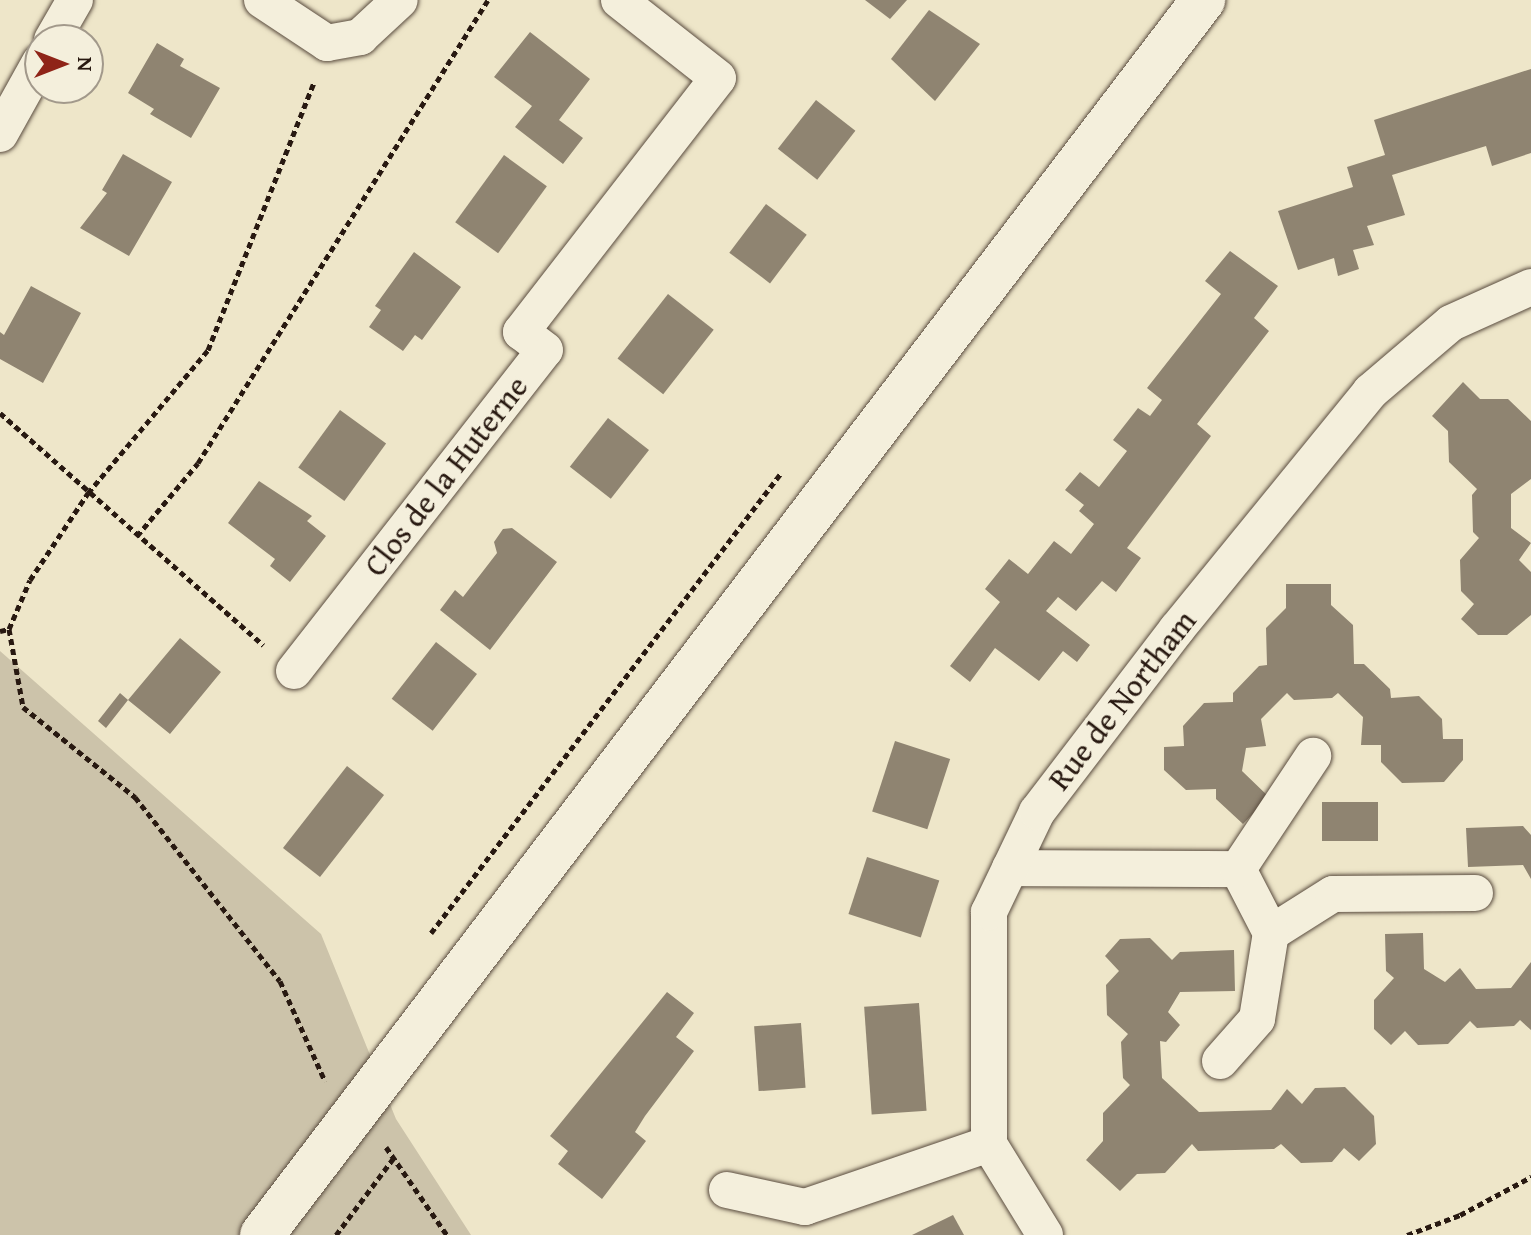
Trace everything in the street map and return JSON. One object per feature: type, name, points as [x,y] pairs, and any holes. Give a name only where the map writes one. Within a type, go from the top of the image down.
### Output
[{"type":"street","points":[[61,24],[75,0]]},
{"type":"street","points":[[262,0],[327,43],[360,37],[400,0]]},
{"type":"street","name":"Clos de la Huterne","points":[[294,671],[545,350],[521,332],[718,78],[619,0]]},
{"type":"street","points":[[262,1235],[1203,0]]},
{"type":"street","points":[[0,134],[24,91]]},
{"type":"street","name":"Rue de Northam","points":[[989,1144],[989,912],[1046,800],[1177,629],[1370,392],[1451,323],[1531,287]]},
{"type":"street","points":[[1238,869],[1313,756]]},
{"type":"street","points":[[1010,868],[1238,869]]},
{"type":"street","points":[[1220,1061],[1257,1019],[1271,933],[1238,869]]},
{"type":"street","points":[[1271,933],[1333,894],[1475,893]]},
{"type":"street","points":[[727,1190],[805,1207],[989,1144],[1045,1235]]},
{"type":"path","points":[[137,536],[198,463],[488,0]]},
{"type":"path","points":[[327,43],[288,158],[208,350],[88,493],[30,580],[9,629],[23,707],[135,797],[280,981],[322,1077],[395,1156],[447,1235]]},
{"type":"path","points":[[0,413],[294,671]]},
{"type":"path","points":[[0,631],[9,629]]},
{"type":"path","points":[[336,1235],[395,1156]]},
{"type":"path","points":[[1407,1235],[1460,1215],[1531,1177]]},
{"type":"shaded area","points":[[0,651],[321,934],[396,1119],[471,1235],[0,1235]]},
{"type":"building","points":[[865,0],[907,0],[890,19]]},
{"type":"building","points":[[929,10],[980,44],[935,101],[891,59]]},
{"type":"building","points":[[530,32],[590,79],[559,120],[583,138],[563,164],[515,127],[532,106],[494,77]]},
{"type":"building","points":[[157,43],[184,59],[180,66],[220,88],[191,138],[150,114],[154,109],[128,93]]},
{"type":"building","points":[[1531,69],[1531,153],[1492,166],[1486,146],[1392,175],[1405,215],[1367,226],[1374,245],[1353,250],[1359,269],[1338,276],[1334,258],[1298,270],[1278,211],[1353,187],[1347,167],[1385,155],[1374,120]]},
{"type":"building","points":[[816,100],[855,131],[817,180],[778,149]]},
{"type":"building","points":[[123,154],[172,182],[129,256],[80,228],[107,193],[102,190]]},
{"type":"building","points":[[504,155],[547,186],[498,253],[455,222]]},
{"type":"building","points":[[766,204],[807,235],[770,283],[729,253]]},
{"type":"building","points":[[1230,251],[1278,286],[1254,318],[1269,331],[1197,424],[1211,436],[1127,548],[1141,558],[1116,592],[1102,581],[1076,611],[1058,597],[1046,611],[1090,645],[1077,662],[1063,651],[1039,681],[995,648],[970,682],[950,666],[1000,602],[985,589],[1009,559],[1028,574],[1054,541],[1071,554],[1094,524],[1079,511],[1084,505],[1065,490],[1080,472],[1099,487],[1127,451],[1113,440],[1138,408],[1150,416],[1162,400],[1147,388],[1221,294],[1205,281]]},
{"type":"building","points":[[414,252],[461,287],[422,340],[415,335],[403,351],[369,327],[381,310],[375,306]]},
{"type":"building","points":[[31,286],[81,313],[43,383],[0,359],[0,332],[4,335]]},
{"type":"building","points":[[668,294],[714,330],[663,394],[618,359]]},
{"type":"building","points":[[1463,382],[1480,399],[1508,399],[1531,421],[1531,479],[1511,494],[1511,528],[1531,543],[1519,560],[1531,572],[1531,615],[1507,635],[1478,635],[1461,619],[1474,604],[1461,591],[1460,560],[1479,538],[1473,532],[1472,495],[1477,489],[1449,462],[1448,431],[1432,416]]},
{"type":"building","points":[[340,410],[386,444],[344,501],[298,467]]},
{"type":"building","points":[[608,418],[649,450],[611,499],[570,467]]},
{"type":"building","points":[[259,481],[312,516],[307,521],[326,536],[290,582],[270,566],[275,559],[228,523]]},
{"type":"building","points":[[512,528],[557,562],[490,650],[440,610],[455,590],[463,597],[497,553],[494,542],[503,529]]},
{"type":"building","points":[[1286,584],[1331,584],[1331,605],[1353,625],[1354,664],[1364,664],[1390,689],[1391,698],[1419,696],[1442,719],[1443,739],[1463,739],[1463,760],[1444,782],[1402,783],[1381,762],[1381,745],[1361,745],[1363,717],[1338,693],[1332,698],[1294,700],[1287,693],[1261,719],[1266,746],[1246,748],[1242,771],[1269,797],[1243,824],[1216,799],[1216,789],[1186,790],[1164,770],[1164,747],[1184,746],[1183,726],[1204,703],[1233,702],[1233,693],[1259,666],[1267,665],[1266,628],[1286,608]]},
{"type":"building","points":[[180,638],[221,672],[170,734],[128,700]]},
{"type":"building","points":[[436,642],[477,674],[433,731],[392,699]]},
{"type":"building","points":[[120,693],[128,700],[106,728],[98,721]]},
{"type":"building","points":[[895,741],[950,759],[927,829],[872,811]]},
{"type":"building","points":[[347,766],[384,795],[320,877],[283,848]]},
{"type":"building","points":[[1322,802],[1378,802],[1378,841],[1322,841]]},
{"type":"building","points":[[1523,826],[1531,835],[1531,879],[1523,865],[1468,867],[1466,828]]},
{"type":"building","points":[[867,857],[939,880],[921,938],[848,914]]},
{"type":"building","points":[[1423,933],[1424,969],[1445,982],[1460,968],[1476,989],[1511,988],[1531,962],[1531,1030],[1520,1020],[1514,1026],[1477,1028],[1470,1021],[1448,1044],[1418,1045],[1405,1031],[1391,1045],[1374,1029],[1374,1000],[1394,978],[1386,971],[1385,934]]},
{"type":"building","points":[[1150,938],[1172,960],[1180,952],[1234,950],[1235,991],[1180,992],[1168,1012],[1180,1025],[1166,1042],[1160,1041],[1162,1078],[1199,1112],[1271,1110],[1287,1089],[1302,1104],[1315,1088],[1345,1087],[1374,1116],[1376,1144],[1359,1161],[1344,1148],[1332,1162],[1301,1163],[1281,1144],[1274,1149],[1198,1151],[1192,1144],[1165,1173],[1137,1174],[1120,1191],[1086,1160],[1103,1141],[1103,1113],[1130,1085],[1123,1078],[1121,1042],[1128,1034],[1107,1015],[1106,985],[1119,971],[1105,956],[1120,939]]},
{"type":"building","points":[[667,992],[694,1013],[676,1037],[694,1051],[635,1132],[646,1141],[602,1199],[558,1164],[568,1151],[550,1136]]},
{"type":"building","points":[[919,1003],[927,1111],[872,1115],[864,1007]]},
{"type":"building","points":[[801,1023],[806,1088],[759,1091],[754,1026]]},
{"type":"building","points":[[953,1215],[964,1235],[912,1235]]}]
